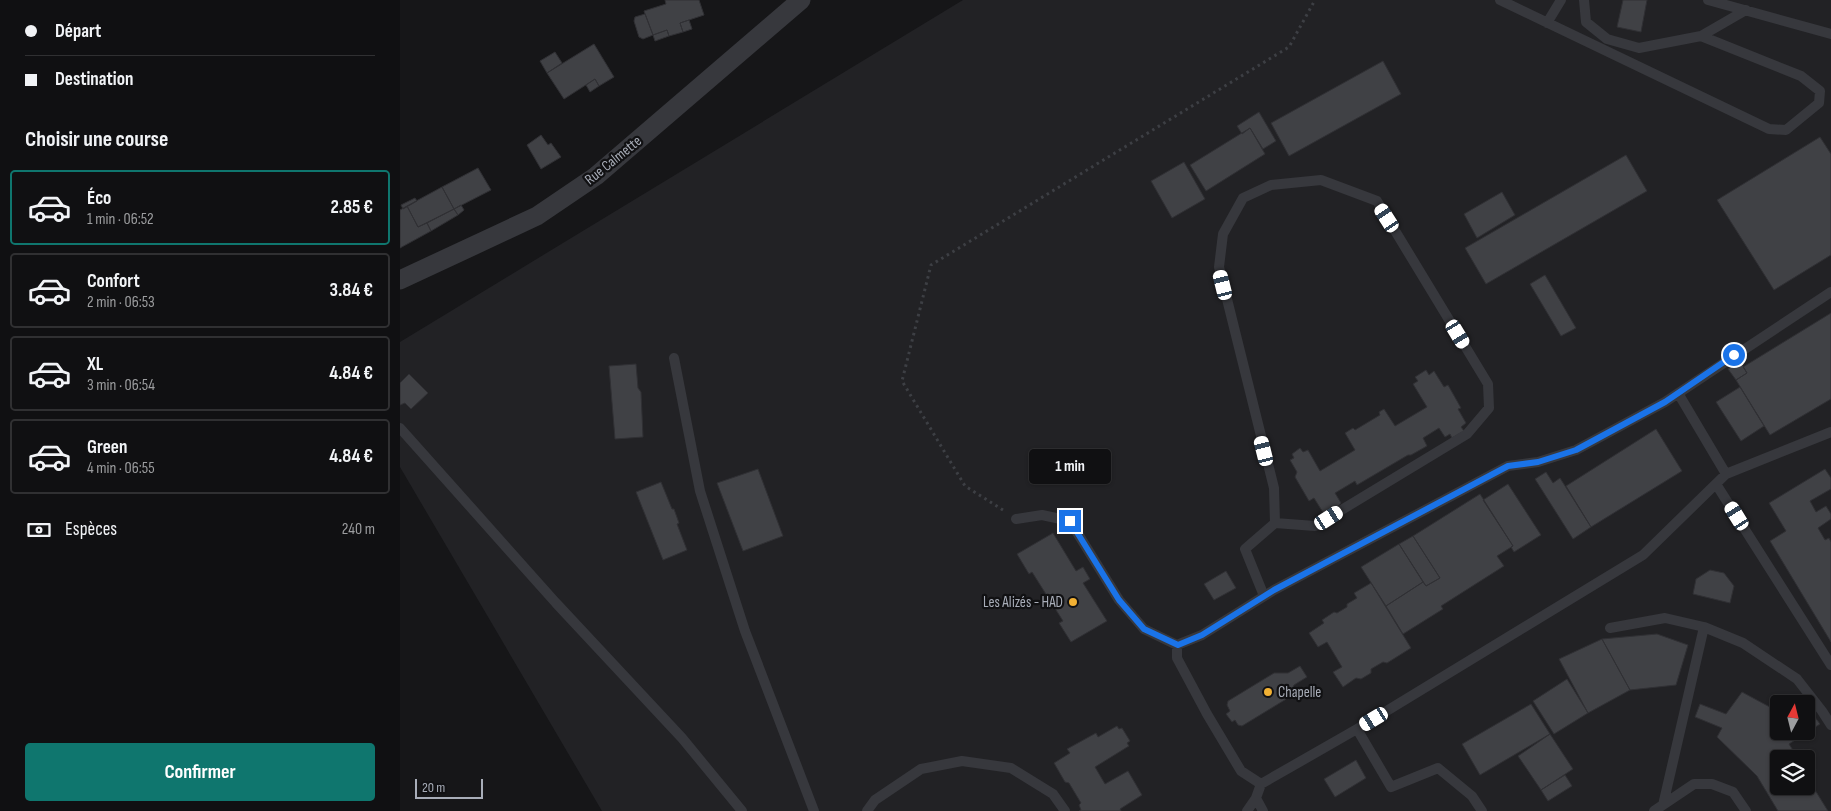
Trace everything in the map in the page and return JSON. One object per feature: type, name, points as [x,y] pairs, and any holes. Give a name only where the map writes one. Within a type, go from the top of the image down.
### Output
[{"type":"street","name":"Rue Calmette","points":[[400,280],[537,216],[596,176],[801,0]]},
{"type":"lane","points":[[1500,0],[1769,129],[1786,130],[1819,103],[1820,91],[1801,76],[1701,36]]},
{"type":"lane","points":[[1547,23],[1561,0]]},
{"type":"lane","points":[[1584,0],[1586,22],[1607,39],[1639,48],[1701,36],[1746,10]]},
{"type":"lane","points":[[1708,0],[1831,34]]},
{"type":"lane","points":[[1264,596],[1245,549],[1275,523],[1315,526],[1467,434],[1488,408],[1488,384],[1377,201],[1321,180],[1270,186],[1243,198],[1223,234],[1219,267],[1274,488],[1275,523]]},
{"type":"lane","points":[[1016,519],[1042,514],[1070,521],[1119,600],[1144,629],[1178,645],[1202,635],[1264,596],[1508,466],[1538,462],[1576,450],[1665,402],[1831,292]]},
{"type":"lane","points":[[674,358],[700,491],[745,631],[814,811]]},
{"type":"lane","points":[[1678,393],[1726,474]]},
{"type":"lane","points":[[400,428],[556,603],[682,738],[742,811]]},
{"type":"lane","points":[[1247,811],[1256,798],[1261,784],[1357,729],[1643,556],[1726,474],[1831,432]]},
{"type":"lane","points":[[1716,484],[1831,665]]},
{"type":"lane","points":[[1610,628],[1666,618],[1704,627],[1743,643],[1797,679],[1831,726]]},
{"type":"lane","points":[[1658,808],[1704,627]]},
{"type":"lane","points":[[1178,645],[1177,658],[1241,771],[1261,784]]},
{"type":"lane","points":[[1357,729],[1391,787],[1438,768],[1472,796],[1482,811]]},
{"type":"lane","points":[[867,811],[875,800],[921,769],[962,761],[1011,768],[1053,794],[1065,811]]},
{"type":"lane","points":[[1658,808],[1694,784],[1712,784],[1733,792],[1746,811]]},
{"type":"lane","points":[[1256,798],[1263,811]]},
{"type":"path","points":[[1016,519],[965,486],[902,381],[931,265],[1288,47],[1315,0]]},
{"type":"shaded area","points":[[963,0],[1831,0],[1831,811],[602,811],[400,467],[400,342]]},
{"type":"building","points":[[665,0],[699,0],[704,15],[680,23],[683,32],[669,36],[667,30],[653,35],[644,11],[666,4]]},
{"type":"building","points":[[1623,0],[1647,0],[1641,32],[1617,27]]},
{"type":"building","points":[[645,14],[653,35],[643,39],[639,37],[634,21],[635,17]]},
{"type":"building","points":[[689,20],[692,29],[683,32],[680,23]]},
{"type":"building","points":[[667,30],[669,36],[655,41],[653,35]]},
{"type":"building","points":[[594,44],[614,77],[599,86],[595,79],[564,99],[547,73]]},
{"type":"building","points":[[555,52],[562,63],[547,73],[540,61]]},
{"type":"building","points":[[1383,61],[1401,94],[1289,156],[1271,123]]},
{"type":"building","points":[[595,79],[599,86],[590,92],[586,85]]},
{"type":"building","points":[[1259,112],[1276,141],[1263,149],[1250,128],[1242,134],[1237,126]]},
{"type":"building","points":[[1250,128],[1265,154],[1206,191],[1190,165]]},
{"type":"building","points":[[541,135],[548,145],[551,143],[561,157],[541,169],[527,145]]},
{"type":"building","points":[[1820,137],[1831,154],[1831,255],[1774,290],[1717,200]]},
{"type":"building","points":[[1626,155],[1647,191],[1486,284],[1465,248]]},
{"type":"building","points":[[1184,162],[1205,199],[1172,218],[1151,181]]},
{"type":"building","points":[[478,168],[491,190],[454,209],[442,187]]},
{"type":"building","points":[[442,187],[454,209],[418,227],[407,206]]},
{"type":"building","points":[[1502,192],[1515,215],[1477,238],[1464,214]]},
{"type":"building","points":[[415,198],[417,201],[403,209],[401,205]]},
{"type":"building","points":[[461,205],[464,210],[458,215],[454,209]]},
{"type":"building","points":[[407,206],[418,227],[427,223],[431,231],[400,248],[400,210]]},
{"type":"building","points":[[454,209],[458,215],[431,231],[427,223]]},
{"type":"building","points":[[1545,275],[1576,328],[1561,336],[1530,284]]},
{"type":"building","points":[[1831,313],[1831,399],[1770,435],[1736,380],[1747,373],[1743,367]]},
{"type":"building","points":[[1740,361],[1747,373],[1736,380],[1728,369]]},
{"type":"building","points":[[636,364],[638,388],[641,392],[643,437],[615,439],[609,366]]},
{"type":"building","points":[[1426,370],[1429,375],[1434,371],[1444,387],[1448,385],[1461,408],[1458,409],[1466,423],[1461,427],[1464,431],[1452,438],[1450,434],[1445,437],[1439,428],[1423,438],[1427,446],[1357,485],[1355,481],[1335,493],[1341,503],[1338,506],[1339,508],[1331,513],[1327,512],[1324,514],[1314,498],[1309,501],[1295,477],[1297,472],[1290,460],[1294,458],[1292,454],[1300,448],[1303,452],[1308,450],[1320,471],[1355,450],[1345,433],[1353,428],[1355,430],[1380,415],[1379,412],[1384,409],[1395,426],[1427,407],[1413,384],[1418,381],[1415,377]]},
{"type":"building","points":[[409,374],[428,393],[411,409],[405,403],[400,405],[400,383]]},
{"type":"building","points":[[1740,387],[1764,426],[1741,441],[1716,402]]},
{"type":"building","points":[[1656,429],[1682,471],[1591,527],[1566,486]]},
{"type":"building","points":[[758,469],[783,536],[743,551],[717,483]]},
{"type":"building","points":[[1825,469],[1831,478],[1831,489],[1810,501],[1816,512],[1826,506],[1831,514],[1831,519],[1818,528],[1825,540],[1829,538],[1831,542],[1831,642],[1770,541],[1786,531],[1769,503]]},
{"type":"building","points":[[1546,472],[1553,483],[1560,478],[1591,527],[1573,539],[1535,479]]},
{"type":"building","points":[[661,482],[672,509],[674,509],[679,523],[677,524],[687,550],[663,560],[636,492]]},
{"type":"building","points":[[1508,484],[1541,535],[1514,552],[1511,547],[1513,546],[1483,500]]},
{"type":"building","points":[[1480,494],[1513,546],[1497,556],[1504,566],[1441,606],[1443,609],[1403,634],[1386,606],[1423,582],[1426,586],[1440,578],[1413,536]]},
{"type":"building","name":"Les Alizés - HAD","points":[[1053,533],[1076,571],[1083,567],[1090,579],[1083,583],[1107,621],[1071,642],[1059,623],[1063,621],[1032,572],[1029,574],[1017,554]]},
{"type":"building","points":[[1413,536],[1440,578],[1426,586],[1399,544]]},
{"type":"building","points":[[1399,544],[1423,582],[1386,606],[1361,567]]},
{"type":"building","points":[[1710,570],[1724,573],[1734,586],[1730,603],[1693,594],[1696,579]]},
{"type":"building","points":[[1226,571],[1236,588],[1214,600],[1204,584]]},
{"type":"building","points":[[1371,583],[1411,648],[1387,663],[1383,662],[1371,669],[1371,673],[1361,679],[1356,678],[1343,687],[1333,672],[1342,667],[1327,642],[1318,647],[1309,633],[1324,623],[1322,620],[1334,612],[1337,613],[1347,607],[1347,604],[1357,598],[1354,593]]},
{"type":"building","points":[[1657,634],[1688,645],[1676,685],[1630,690],[1602,639]]},
{"type":"building","points":[[1602,639],[1630,690],[1588,713],[1559,659]]},
{"type":"building","name":"Chapelle","points":[[1300,666],[1307,677],[1294,685],[1288,698],[1242,726],[1238,725],[1235,720],[1232,722],[1226,714],[1230,711],[1227,705],[1228,701],[1274,673],[1288,673]]},
{"type":"building","points":[[1567,679],[1588,713],[1554,734],[1533,701]]},
{"type":"building","points":[[1742,692],[1770,707],[1770,740],[1795,740],[1789,744],[1793,750],[1770,750],[1770,795],[1815,795],[1815,790],[1828,811],[1778,811],[1757,776],[1717,737],[1722,728],[1695,717],[1700,704],[1726,714]]},
{"type":"building","points":[[1531,704],[1550,734],[1480,775],[1462,744]]},
{"type":"building","points":[[1815,717],[1820,724],[1815,727]]},
{"type":"building","points":[[1117,726],[1119,729],[1122,728],[1130,741],[1127,743],[1129,746],[1095,767],[1105,784],[1128,771],[1142,795],[1120,809],[1121,811],[1079,811],[1081,810],[1079,805],[1081,803],[1069,783],[1065,782],[1054,763],[1070,753],[1067,749],[1096,733],[1098,737]]},
{"type":"building","points":[[1550,734],[1573,769],[1541,790],[1518,756]]},
{"type":"building","points":[[1356,760],[1366,778],[1335,797],[1324,779]]},
{"type":"building","points":[[1565,775],[1572,786],[1548,801],[1541,790]]},
{"type":"place","name":"Les Alizés - HAD","points":[[1073,602]]},
{"type":"place","name":"Chapelle","points":[[1268,692]]},
{"type":"route","points":[[1070,521],[1119,600],[1144,629],[1178,645],[1202,635],[1274,590],[1508,466],[1538,462],[1576,450],[1665,402],[1734,355]]}]
